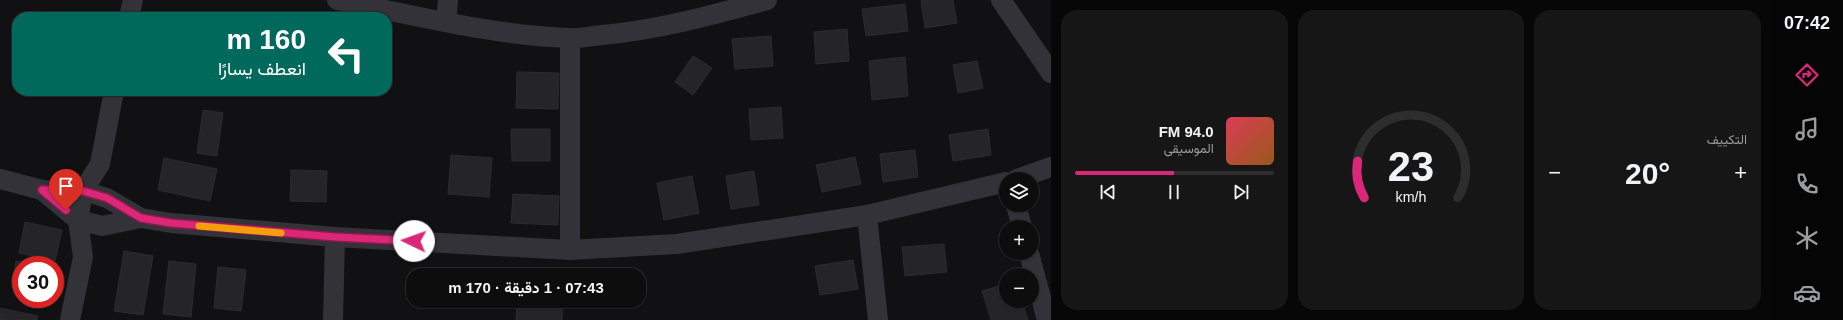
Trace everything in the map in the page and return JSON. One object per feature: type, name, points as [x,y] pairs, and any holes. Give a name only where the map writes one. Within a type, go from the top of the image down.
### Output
[{"type":"street","points":[[130,12],[133,0]]},
{"type":"street","points":[[337,0],[446,22],[513,33],[570,38],[632,33],[709,16],[767,0]]},
{"type":"street","points":[[446,22],[448,0]]},
{"type":"street","points":[[1001,0],[1051,73]]},
{"type":"street","points":[[570,38],[570,250]]},
{"type":"street","points":[[83,258],[78,220],[83,191],[100,164],[113,96]]},
{"type":"street","points":[[70,320],[83,258],[102,226],[107,198],[100,164]]},
{"type":"street","points":[[1037,172],[1051,167]]},
{"type":"street","points":[[0,179],[42,190],[83,191],[107,198],[141,218],[171,223],[335,237],[570,250],[678,244],[867,215],[999,184]]},
{"type":"street","points":[[42,190],[78,220],[102,226],[141,218]]},
{"type":"street","points":[[867,215],[878,320]]},
{"type":"street","points":[[334,320],[335,237]]},
{"type":"street","points":[[1031,260],[1046,320]]},
{"type":"building","points":[[953,0],[957,23],[925,28],[921,1]]},
{"type":"building","points":[[905,4],[908,31],[866,36],[862,9]]},
{"type":"building","points":[[847,29],[849,61],[816,64],[814,32]]},
{"type":"building","points":[[771,36],[773,66],[735,69],[732,39]]},
{"type":"building","points":[[693,56],[712,68],[693,95],[675,82]]},
{"type":"building","points":[[905,57],[908,96],[872,100],[869,61]]},
{"type":"building","points":[[977,61],[983,88],[958,93],[953,65]]},
{"type":"building","points":[[517,72],[559,73],[558,109],[516,108]]},
{"type":"building","points":[[781,107],[783,138],[751,140],[749,109]]},
{"type":"building","points":[[203,110],[223,113],[217,156],[197,153]]},
{"type":"building","points":[[511,129],[550,129],[550,161],[512,161]]},
{"type":"building","points":[[988,129],[991,155],[953,161],[949,135]]},
{"type":"building","points":[[915,150],[918,177],[883,182],[880,154]]},
{"type":"building","points":[[451,155],[492,158],[489,197],[448,194]]},
{"type":"building","points":[[855,157],[861,184],[822,192],[816,165]]},
{"type":"building","points":[[164,158],[217,169],[210,201],[158,190]]},
{"type":"building","points":[[291,170],[327,171],[326,202],[290,201]]},
{"type":"building","points":[[754,171],[759,205],[731,209],[726,176]]},
{"type":"building","points":[[692,176],[699,213],[664,220],[657,183]]},
{"type":"building","points":[[513,194],[559,196],[558,225],[511,223]]},
{"type":"building","points":[[25,222],[62,230],[56,256],[32,256],[19,253]]},
{"type":"building","points":[[944,244],[947,272],[905,276],[902,247]]},
{"type":"building","points":[[124,251],[153,256],[143,315],[114,311]]},
{"type":"building","points":[[853,260],[858,289],[820,295],[815,266]]},
{"type":"building","points":[[169,261],[196,264],[191,317],[163,314]]},
{"type":"building","points":[[218,267],[246,270],[241,311],[214,308]]},
{"type":"building","points":[[999,286],[999,308],[1024,308],[1028,320],[991,320],[982,291]]},
{"type":"building","points":[[0,308],[38,316],[37,320],[0,320]]},
{"type":"building","points":[[517,308],[563,308],[562,320],[516,320]]},
{"type":"slow traffic","points":[[199,226],[281,233]]},
{"type":"route","points":[[66,210],[42,190],[83,191],[107,198],[141,218],[171,223],[335,237],[414,241]]}]
